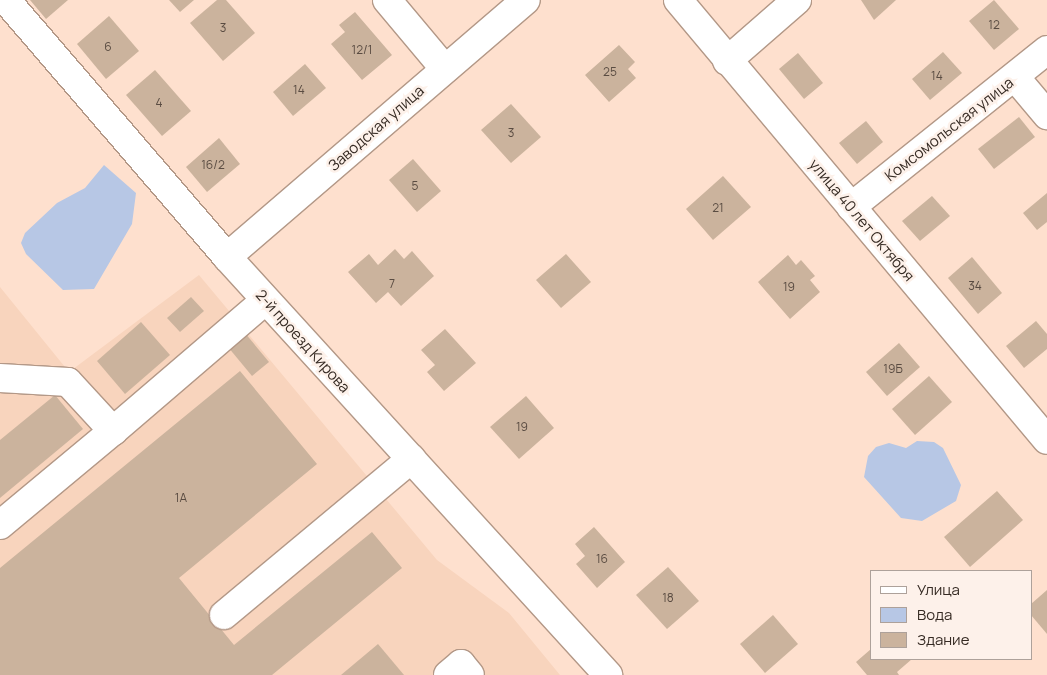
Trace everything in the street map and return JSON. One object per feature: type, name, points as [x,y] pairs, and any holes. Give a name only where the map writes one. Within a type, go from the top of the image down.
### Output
[{"type":"street","name":"2-й проезд Кирова","points":[[6,0],[226,257],[608,675]]},
{"type":"street","points":[[387,0],[445,69]]},
{"type":"street","name":"Заводская улица","points":[[226,257],[526,0]]},
{"type":"street","name":"улица 40 лет Октября","points":[[678,0],[727,62],[1047,440]]},
{"type":"street","points":[[727,62],[797,0]]},
{"type":"street","name":"Комсомольская улица","points":[[851,207],[1047,50]]},
{"type":"street","points":[[1015,77],[1047,115]]},
{"type":"street","points":[[0,525],[266,300]]},
{"type":"street","points":[[0,378],[68,382],[113,431]]},
{"type":"street","points":[[224,615],[410,459]]},
{"type":"street","points":[[448,675],[461,664],[470,675]]},
{"type":"shaded area","points":[[199,275],[437,560],[509,613],[560,675],[0,675],[0,287],[69,372]]},
{"type":"water","points":[[104,165],[136,193],[132,224],[94,289],[63,290],[26,254],[21,243],[25,233],[57,203],[85,188]]},
{"type":"water","points":[[917,441],[934,442],[943,448],[961,485],[956,501],[922,521],[901,518],[864,477],[868,456],[876,447],[889,443],[906,448]]},
{"type":"building","points":[[30,0],[68,0],[46,19]]},
{"type":"building","points":[[169,0],[194,0],[180,12]]},
{"type":"building","points":[[217,0],[226,0],[255,33],[223,61],[190,23]]},
{"type":"building","points":[[861,0],[896,0],[874,20]]},
{"type":"building","points":[[994,0],[1019,29],[994,50],[969,21]]},
{"type":"building","points":[[355,12],[392,55],[362,80],[331,44],[345,32],[339,25]]},
{"type":"building","points":[[109,16],[139,51],[106,79],[77,44]]},
{"type":"building","points":[[619,45],[635,62],[628,69],[636,78],[609,102],[585,75]]},
{"type":"building","points":[[943,52],[962,73],[930,100],[912,79]]},
{"type":"building","points":[[798,53],[823,83],[804,99],[779,69]]},
{"type":"building","points":[[305,64],[326,88],[293,116],[273,92]]},
{"type":"building","points":[[155,70],[191,111],[162,136],[126,95]]},
{"type":"building","points":[[511,104],[541,137],[511,163],[481,130]]},
{"type":"building","points":[[1019,117],[1035,137],[994,169],[978,149]]},
{"type":"building","points":[[866,121],[883,142],[857,164],[839,143]]},
{"type":"building","points":[[219,138],[240,164],[207,192],[186,167]]},
{"type":"building","points":[[413,159],[441,191],[417,212],[389,180]]},
{"type":"building","points":[[723,176],[751,207],[713,240],[686,209]]},
{"type":"building","points":[[1047,193],[1047,222],[1037,230],[1023,213]]},
{"type":"building","points":[[932,196],[950,216],[920,241],[902,221]]},
{"type":"building","points":[[395,249],[404,259],[412,251],[434,276],[401,306],[388,292],[376,303],[348,272],[369,254],[378,265]]},
{"type":"building","points":[[566,254],[591,282],[561,308],[536,280]]},
{"type":"building","points":[[788,255],[796,265],[801,260],[815,276],[810,280],[820,292],[790,319],[758,282]]},
{"type":"building","points":[[972,257],[1002,293],[978,314],[948,278]]},
{"type":"building","points":[[191,297],[204,311],[180,332],[167,318]]},
{"type":"building","points":[[1036,321],[1047,334],[1047,349],[1024,368],[1006,346]]},
{"type":"building","points":[[141,322],[170,355],[125,394],[97,361]]},
{"type":"building","points":[[445,329],[476,363],[444,391],[427,372],[435,365],[421,350]]},
{"type":"building","points":[[245,333],[269,362],[252,376],[228,347]]},
{"type":"building","points":[[899,343],[920,367],[887,396],[866,372]]},
{"type":"building","points":[[240,371],[317,464],[179,578],[234,645],[372,532],[402,568],[272,675],[0,675],[0,568]]},
{"type":"building","points":[[929,376],[952,402],[915,435],[892,409]]},
{"type":"building","points":[[55,395],[83,429],[0,498],[0,440]]},
{"type":"building","points":[[526,396],[554,428],[519,459],[490,427]]},
{"type":"building","points":[[997,491],[1023,520],[970,567],[944,537]]},
{"type":"building","points":[[594,527],[625,562],[597,588],[576,564],[585,556],[575,544]]},
{"type":"building","points":[[668,567],[699,601],[667,629],[636,595]]},
{"type":"building","points":[[1047,590],[1047,634],[1032,616],[1032,603]]},
{"type":"building","points":[[773,615],[798,644],[765,673],[740,644]]},
{"type":"building","points":[[378,644],[404,675],[341,675]]},
{"type":"building","points":[[870,650],[870,660],[911,660],[897,672],[899,675],[867,675],[856,662]]}]
